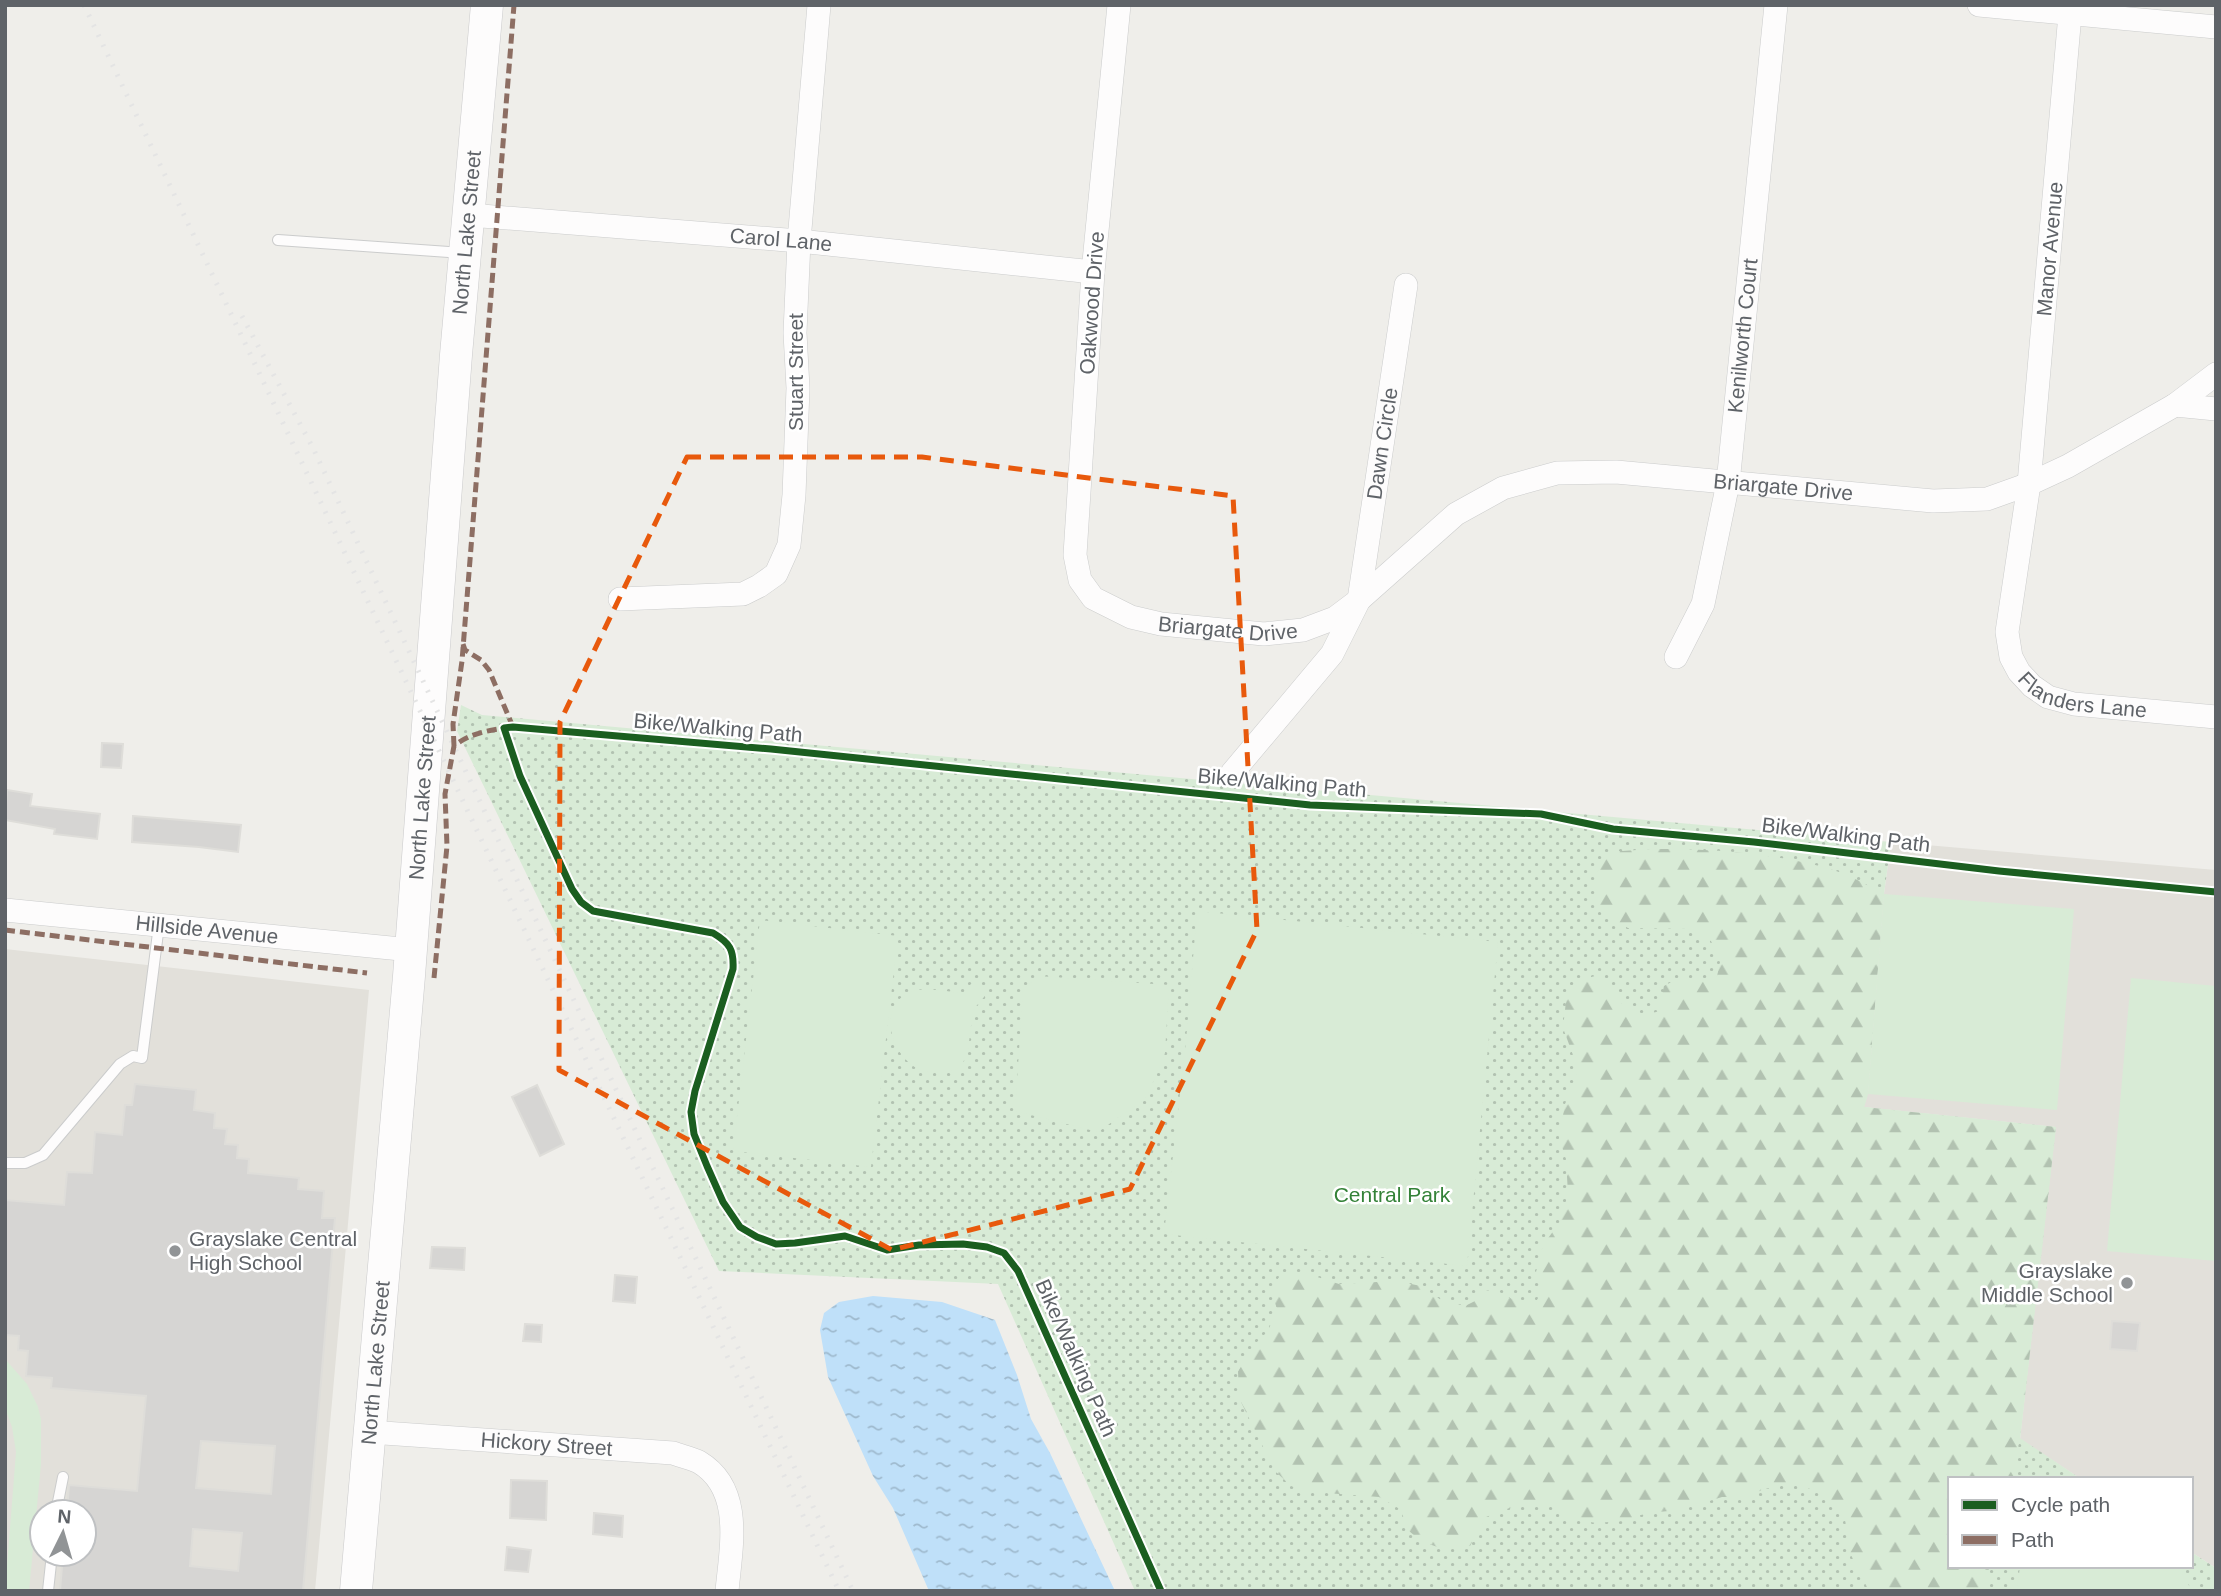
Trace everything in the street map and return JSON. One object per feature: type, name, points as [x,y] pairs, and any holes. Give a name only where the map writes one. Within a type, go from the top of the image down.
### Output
[{"type":"street","name":"North Lake Street","points":[[356,1591],[487,5]]},
{"type":"street","name":"Stuart Street","points":[[620,598],[743,594],[776,574],[789,545],[794,495],[798,388],[795,333],[799,241],[819,5]]},
{"type":"street","name":"Oakwood Drive","points":[[1093,598],[1080,580],[1075,555],[1093,272],[1119,5]]},
{"type":"street","name":"Kenilworth Court","points":[[1676,657],[1703,604],[1728,482],[1776,5]]},
{"type":"street","points":[[1979,5],[2216,27]]},
{"type":"street","name":"Manor Avenue","points":[[2029,484],[2070,14]]},
{"type":"street","name":"Carol Lane","points":[[469,215],[799,241],[1093,272]]},
{"type":"street","name":"Dawn Circle","points":[[1359,600],[1406,285]]},
{"type":"street","name":"Briargate Drive","points":[[1093,598],[1130,617],[1161,624],[1264,634],[1303,630],[1335,618],[1359,600],[1456,514],[1503,488],[1557,472],[1616,472],[1933,501],[1987,499],[2068,466],[2175,405],[2216,374]]},
{"type":"street","points":[[2175,405],[2216,409]]},
{"type":"street","name":"Flanders Lane","points":[[2029,484],[2007,632],[2011,657],[2019,672],[2032,686],[2048,696],[2074,704],[2216,717]]},
{"type":"street","name":"Briargate Drive","points":[[1232,773],[1332,654],[1359,600]]},
{"type":"street","name":"Hillside Avenue","points":[[5,910],[411,950]]},
{"type":"street","name":"Hickory Street","points":[[369,1432],[673,1453],[698,1462],[718,1477],[728,1495],[733,1528],[727,1591]]},
{"type":"lane","points":[[278,240],[466,253]]},
{"type":"lane","points":[[5,1163],[25,1163],[43,1155],[120,1063],[133,1056],[142,1058],[159,925]]},
{"type":"lane","points":[[58,1498],[62,1477]]},
{"type":"lane","points":[[48,1591],[50,1568]]},
{"type":"highlighted area","points":[[687,457],[922,457],[1233,496],[1257,930],[1130,1189],[892,1250],[559,1070],[560,722]]},
{"type":"shaded area","name":"Grayslake Middle School","points":[[1891,842],[2216,870],[2216,1568],[2193,1553],[2193,1477],[2078,1477],[2020,1439],[2055,1127],[1863,1107],[1868,1094],[1884,894]]},
{"type":"shaded area","name":"Grayslake Central High School","points":[[5,949],[369,990],[315,1591],[5,1591]]},
{"type":"green space","name":"Central Park","points":[[461,705],[482,715],[1891,842],[1884,894],[1868,1094],[1864,1107],[2056,1127],[2020,1438],[2078,1477],[1948,1477],[1948,1568],[2193,1568],[2193,1553],[2216,1568],[2216,1591],[1135,1591],[998,1284],[719,1271],[457,731]]},
{"type":"green space","points":[[1696,849],[1764,855],[1837,871],[1884,894],[1868,1094],[1864,1107],[2056,1127],[2015,1477],[1948,1477],[1948,1568],[1988,1568],[1989,1591],[1869,1591],[1850,1553],[1845,1519],[1825,1493],[1792,1484],[1764,1489],[1746,1497],[1722,1497],[1680,1510],[1647,1513],[1623,1521],[1596,1523],[1572,1519],[1552,1506],[1520,1504],[1486,1517],[1470,1546],[1440,1548],[1421,1541],[1409,1531],[1400,1509],[1379,1497],[1313,1492],[1291,1486],[1275,1471],[1239,1398],[1238,1371],[1253,1346],[1268,1331],[1277,1308],[1270,1291],[1281,1274],[1311,1275],[1339,1284],[1396,1281],[1421,1286],[1441,1300],[1465,1306],[1477,1300],[1484,1290],[1499,1292],[1514,1300],[1536,1302],[1541,1292],[1536,1272],[1543,1245],[1560,1222],[1568,1194],[1566,1159],[1559,1138],[1565,1104],[1577,1077],[1573,1055],[1563,1028],[1566,1001],[1578,981],[1595,976],[1609,982],[1618,1000],[1634,1014],[1650,1014],[1659,1011],[1664,986],[1682,976],[1696,982],[1716,981],[1720,962],[1711,941],[1692,929],[1628,928],[1601,913],[1596,895],[1596,881],[1599,868],[1608,852]]},
{"type":"green space","points":[[1884,894],[2074,909],[2057,1110],[1868,1094]]},
{"type":"green space","points":[[1197,911],[1498,942],[1467,1266],[1164,1234],[1186,1041]]},
{"type":"green space","points":[[760,920],[898,936],[871,1167],[733,1151]]},
{"type":"green space","points":[[1038,976],[1169,985],[1165,1053],[1147,1097],[1098,1132],[1015,1111],[1023,990]]},
{"type":"green space","points":[[2131,978],[2216,986],[2216,1261],[2107,1251]]},
{"type":"green space","points":[[975,983],[984,988],[984,997],[973,1010],[968,1050],[961,1068],[934,1073],[912,1065],[896,1045],[892,1032],[891,1019],[901,998],[919,990],[963,993]]},
{"type":"green space","points":[[5,1359],[27,1384],[41,1419],[38,1498],[28,1498],[28,1568],[31,1568],[29,1591],[5,1591],[16,1452],[12,1427],[5,1408]]},
{"type":"green space","points":[[2020,1568],[2179,1568],[2192,1591],[2017,1591]]},
{"type":"water","points":[[873,1296],[942,1302],[995,1320],[1031,1419],[1050,1453],[1115,1591],[929,1591],[893,1508],[873,1476],[828,1377],[820,1330],[824,1313],[839,1302]]},
{"type":"building","points":[[102,743],[123,744],[121,768],[101,767]]},
{"type":"building","points":[[7,790],[32,794],[30,806],[100,814],[97,839],[54,834],[55,829],[5,820]]},
{"type":"building","points":[[133,816],[241,825],[238,852],[132,842]]},
{"type":"building","points":[[135,1084],[196,1090],[194,1110],[215,1113],[214,1128],[227,1129],[225,1144],[238,1145],[237,1158],[249,1159],[248,1173],[299,1178],[298,1189],[324,1191],[322,1218],[335,1218],[303,1591],[60,1591],[62,1568],[98,1568],[98,1498],[68,1498],[69,1485],[137,1491],[146,1396],[51,1388],[52,1378],[26,1376],[28,1351],[18,1350],[19,1336],[5,1335],[5,1200],[64,1205],[67,1172],[92,1173],[95,1132],[122,1135],[125,1105],[132,1105]],"holes":[[[201,1441],[275,1446],[271,1494],[196,1488]],[[193,1529],[242,1533],[238,1571],[190,1566]]]},
{"type":"building","points":[[537,1085],[564,1144],[540,1156],[512,1097]]},
{"type":"building","points":[[432,1247],[465,1248],[464,1270],[430,1268]]},
{"type":"building","points":[[615,1275],[637,1277],[635,1303],[613,1301]]},
{"type":"building","points":[[2112,1321],[2140,1323],[2137,1351],[2110,1349]]},
{"type":"building","points":[[525,1324],[542,1325],[541,1342],[523,1341]]},
{"type":"building","points":[[511,1480],[547,1481],[546,1520],[510,1518]]},
{"type":"building","points":[[594,1513],[623,1516],[622,1537],[593,1534]]},
{"type":"building","points":[[507,1547],[531,1550],[528,1572],[505,1570]]},
{"type":"railway","points":[[84,5],[839,1591]]},
{"type":"railway","points":[[242,316],[313,448],[853,1591]]},
{"type":"marked path","points":[[454,746],[453,724],[462,661],[514,5]]},
{"type":"marked path","points":[[463,644],[465,650],[481,660],[489,670],[513,727]]},
{"type":"marked path","points":[[434,978],[447,846],[445,794],[454,746],[478,734],[504,728]]},
{"type":"marked path","points":[[5,930],[367,973]]},
{"type":"cycle path","name":"Bike/Walking Path","points":[[1161,1591],[1018,1271],[1004,1253],[987,1247],[963,1244],[919,1245],[887,1250],[845,1236],[776,1244],[740,1227],[723,1202],[707,1166],[694,1134],[691,1112],[733,969],[730,948],[713,933],[593,911],[581,902],[572,889],[520,776],[504,728],[771,749],[1310,805],[1541,814],[1613,829],[2216,892]]},
{"type":"place","name":"Grayslake Central High School","points":[[175,1251]]},
{"type":"place","name":"Grayslake Middle School","points":[[2127,1283]]}]
